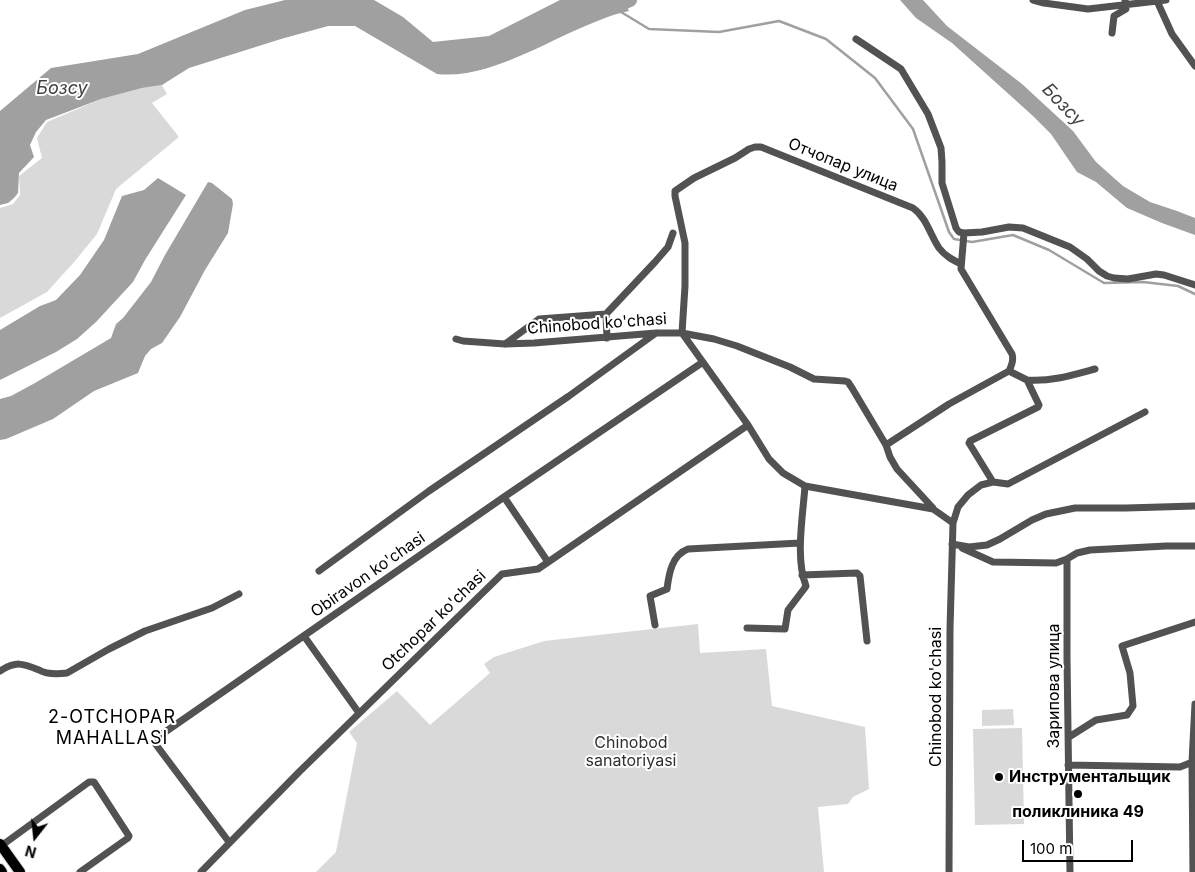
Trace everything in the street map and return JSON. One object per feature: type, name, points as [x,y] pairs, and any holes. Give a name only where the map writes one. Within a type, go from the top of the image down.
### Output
[{"type":"main road","points":[[1,845],[20,872]]},
{"type":"street","points":[[1033,0],[1044,4],[1088,9],[1125,2],[1166,0]]},
{"type":"street","points":[[1157,1],[1172,34],[1195,66]]},
{"type":"street","points":[[1112,33],[1114,16],[1126,10],[1125,2]]},
{"type":"street","points":[[856,39],[901,69],[928,114],[942,148],[942,183],[956,228],[959,232],[982,232],[1009,227],[1023,228],[1070,247],[1107,276],[1128,279],[1156,274],[1195,285]]},
{"type":"street","name":"Отчопар улица","points":[[682,333],[686,242],[675,191],[694,178],[755,146],[914,208],[931,231],[939,248],[946,256],[961,264]]},
{"type":"street","points":[[505,344],[539,319],[606,314],[668,247],[673,233]]},
{"type":"street","points":[[886,446],[949,404],[1009,371],[1013,361],[1012,354],[961,269],[964,233]]},
{"type":"street","points":[[606,314],[607,338]]},
{"type":"street","points":[[318,571],[429,491],[569,396],[656,333]]},
{"type":"street","name":"Chinobod ko'chasi","points":[[456,338],[463,341],[534,344],[656,333],[682,333],[714,339],[737,346],[814,379],[848,382],[886,446],[890,458],[897,469],[933,509]]},
{"type":"street","points":[[682,333],[748,425],[768,459],[783,474],[805,486],[933,509],[953,523],[958,507],[968,495],[981,485],[993,482],[1008,484],[1145,412]]},
{"type":"street","name":"Obiravon ko'chasi","points":[[228,842],[154,742],[155,739],[504,497],[703,362]]},
{"type":"street","points":[[1009,371],[1027,380],[1039,381],[1095,369]]},
{"type":"street","points":[[993,482],[969,443],[973,439],[1038,407],[1039,405],[1027,380]]},
{"type":"street","name":"Otchopar ko'chasi","points":[[200,872],[228,842],[502,574],[538,569],[748,425]]},
{"type":"street","points":[[747,628],[784,629],[788,610],[806,586],[802,575],[800,543],[805,486]]},
{"type":"street","points":[[504,497],[548,562]]},
{"type":"street","points":[[952,544],[970,547],[987,545],[1046,514],[1075,508],[1195,506]]},
{"type":"street","name":"Chinobod ko'chasi","points":[[949,872],[949,718],[953,523]]},
{"type":"street","points":[[655,625],[650,596],[667,589],[671,567],[682,551],[688,548],[800,543]]},
{"type":"street","points":[[952,544],[993,562],[1056,563],[1077,553],[1090,550],[1195,546]]},
{"type":"street","name":"Зарипова улица","points":[[1067,559],[1070,872]]},
{"type":"street","points":[[802,575],[857,573],[860,576],[867,641]]},
{"type":"street","points":[[0,672],[18,664],[40,671],[67,673],[108,648],[212,608],[239,594]]},
{"type":"street","points":[[1069,737],[1096,720],[1127,715],[1133,706],[1130,673],[1122,646],[1195,622]]},
{"type":"street","points":[[304,636],[359,713]]},
{"type":"street","points":[[1193,872],[1195,704]]},
{"type":"street","points":[[1068,765],[1180,767],[1193,761]]},
{"type":"street","points":[[1,845],[89,782],[94,782],[129,836],[80,872]]},
{"type":"green space","points":[[162,85],[167,94],[152,103],[179,137],[116,189],[97,234],[47,292],[0,318],[0,208],[13,204],[20,195],[19,176],[42,158],[37,138],[47,122],[101,99],[142,88]]},
{"type":"green space","name":"Chinobod sanatoriyasi","points":[[698,624],[700,653],[766,649],[772,706],[865,727],[869,789],[853,797],[848,804],[818,807],[824,872],[316,872],[336,852],[357,743],[349,732],[397,691],[430,725],[490,673],[484,664],[494,657],[544,641]]},
{"type":"green space","points":[[1013,709],[1014,725],[982,726],[982,710]]},
{"type":"green space","name":"Инструментальщик","points":[[1022,728],[1024,824],[975,825],[973,729]]},
{"type":"water","name":"Бозсу","points":[[285,0],[374,0],[403,17],[433,42],[489,36],[560,0],[624,0],[629,11],[603,19],[499,64],[478,71],[457,74],[437,74],[355,26],[328,26],[281,39],[189,68],[162,85],[142,88],[101,99],[46,120],[36,132],[30,145],[34,157],[19,173],[18,193],[8,203],[0,205],[0,111],[51,68],[138,54],[245,10]]},
{"type":"water","name":"Бозсу","points":[[900,0],[923,0],[947,26],[1022,84],[1073,131],[1096,162],[1123,186],[1150,202],[1195,218],[1195,235],[1127,208],[1096,182],[1077,172],[1051,134],[1033,116],[952,43],[916,18]]},
{"type":"water","points":[[158,178],[186,195],[133,282],[96,322],[77,339],[56,352],[0,380],[0,330],[40,306],[56,300],[80,275],[104,240],[122,196],[144,190]]},
{"type":"water","points":[[208,182],[232,199],[233,204],[228,233],[205,270],[180,317],[162,343],[151,349],[145,356],[138,373],[94,391],[53,419],[0,440],[0,399],[11,396],[35,383],[111,338],[116,324],[123,318],[151,282]]},
{"type":"waterway","name":"Бозсу","points":[[609,7],[630,0]]},
{"type":"waterway","points":[[621,12],[649,29],[719,32],[779,21],[826,39],[875,78],[913,129],[949,232],[954,239],[972,242],[1013,235],[1049,250],[1104,283],[1143,282],[1178,286],[1195,294]]},
{"type":"place","name":"Инструментальщик","points":[[999,777]]},
{"type":"place","name":"поликлиника 49","points":[[1078,794]]},
{"type":"district","name":"2-OTCHOPAR MAHALLASI","points":[[112,728]]}]
